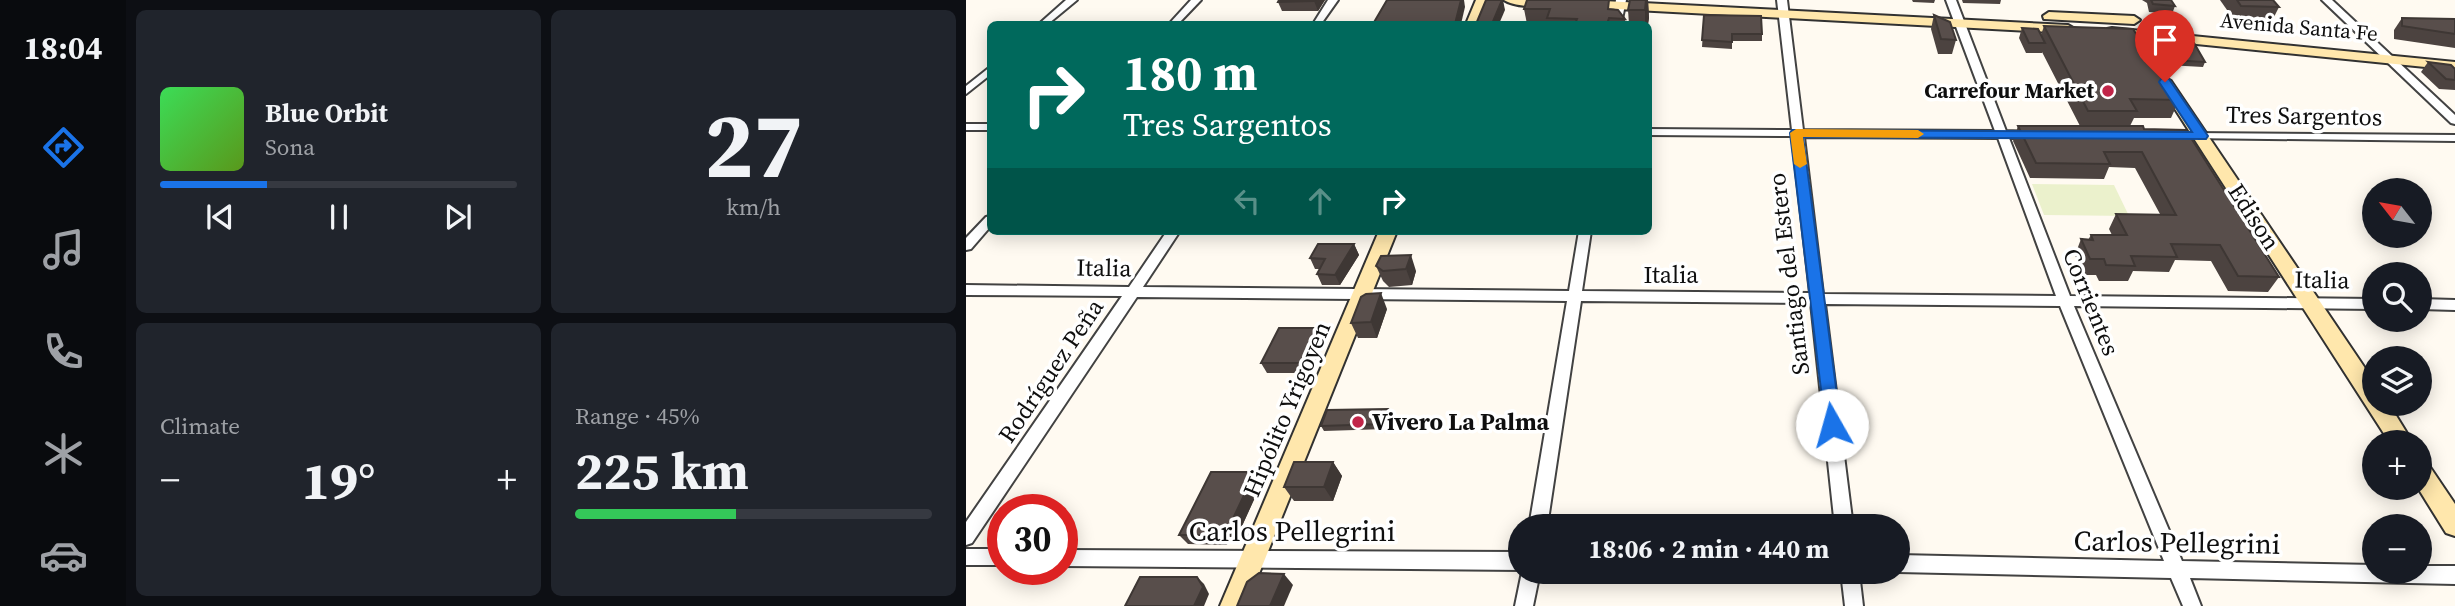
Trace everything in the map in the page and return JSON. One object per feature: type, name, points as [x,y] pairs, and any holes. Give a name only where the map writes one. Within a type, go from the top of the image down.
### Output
[{"type":"main road","points":[[1473,21],[1482,0]]},
{"type":"main road","name":"Avenida Santa Fe","points":[[1510,0],[1955,12],[2370,41],[2455,54]]},
{"type":"main road","name":"Avenida Santa Fe","points":[[1708,0],[1782,6]]},
{"type":"main road","name":"Edison","points":[[2113,0],[2362,381]]},
{"type":"main road","name":"Avenida Santa Fe","points":[[2129,26],[2455,66]]},
{"type":"main road","name":"Hipólito Yrigoyen","points":[[1233,606],[1386,235]]},
{"type":"main road","points":[[2432,490],[2455,525]]},
{"type":"street","points":[[1047,21],[1072,0]]},
{"type":"street","points":[[1176,21],[1196,0]]},
{"type":"street","points":[[1319,21],[1333,0]]},
{"type":"street","points":[[2327,0],[2455,121]]},
{"type":"street","points":[[1618,21],[1621,3]]},
{"type":"street","name":"Santiago del Estero","points":[[1782,6],[1842,514]]},
{"type":"street","name":"Corrientes","points":[[1955,12],[2065,300],[2192,606]]},
{"type":"street","points":[[966,91],[987,73]]},
{"type":"street","points":[[966,127],[987,127]]},
{"type":"street","points":[[1652,132],[2043,135]]},
{"type":"street","name":"Tres Sargentos","points":[[2178,136],[2455,138]]},
{"type":"street","points":[[966,246],[987,223]]},
{"type":"street","name":"Rodríguez Peña","points":[[966,537],[1171,235]]},
{"type":"street","points":[[1540,514],[1584,235]]},
{"type":"street","name":"Italia","points":[[966,290],[2362,304]]},
{"type":"street","points":[[2432,304],[2455,304]]},
{"type":"street","points":[[966,557],[987,557]]},
{"type":"street","name":"Carlos Pellegrini","points":[[1078,558],[1508,561]]},
{"type":"street","name":"Carlos Pellegrini","points":[[1910,564],[2455,575]]},
{"type":"street","points":[[1524,606],[1529,584]]},
{"type":"street","points":[[1851,584],[1854,606]]},
{"type":"green space","points":[[2032,184],[2114,185],[2129,216],[2044,215]]},
{"type":"building","points":[[1279,0],[1315,0],[1278,2]]},
{"type":"building","points":[[1387,0],[1461,0],[1456,21],[1375,21]]},
{"type":"building","points":[[1486,0],[1502,0],[1493,21],[1477,21]]},
{"type":"building","points":[[1527,0],[1609,0],[1608,9],[1618,10],[1625,19],[1576,21],[1577,19],[1547,18],[1550,9],[1524,9]]},
{"type":"building","points":[[1630,0],[1646,0],[1645,10],[1628,10]]},
{"type":"building","points":[[2151,0],[2171,0],[2175,6],[2153,4]]},
{"type":"building","points":[[2237,0],[2273,0],[2279,7],[2241,6]]},
{"type":"building","points":[[1704,15],[1761,16],[1762,34],[1732,34],[1732,42],[1702,40]]},
{"type":"building","points":[[1934,15],[1950,22],[1956,40],[1941,39]]},
{"type":"building","points":[[2402,18],[2455,19],[2455,34],[2402,26]]},
{"type":"building","points":[[2044,26],[2133,29],[2179,100],[2130,99],[2137,111],[2088,111]]},
{"type":"building","points":[[2022,28],[2038,29],[2045,43],[2029,43]]},
{"type":"building","points":[[2157,41],[2194,43],[2205,62],[2169,60]]},
{"type":"building","points":[[2428,62],[2451,65],[2455,69],[2455,80],[2446,79]]},
{"type":"building","points":[[2018,126],[2143,126],[2144,129],[2186,130],[2279,277],[2238,276],[2220,245],[2171,244],[2177,257],[2131,256],[2135,266],[2106,265],[2104,259],[2090,259],[2081,239],[2093,240],[2091,235],[2127,235],[2116,214],[2176,215],[2142,152],[2104,152],[2110,164],[2036,163]]},
{"type":"building","points":[[1318,244],[1354,244],[1335,275],[1317,274],[1325,259],[1310,258]]},
{"type":"building","points":[[1411,255],[1406,269],[1383,271],[1376,266],[1381,256]]},
{"type":"building","points":[[1381,293],[1371,322],[1351,323],[1361,297]]},
{"type":"building","points":[[1279,328],[1320,328],[1304,363],[1261,363]]},
{"type":"building","name":"Vivero La Palma","points":[[1388,409],[1384,424],[1321,426],[1327,410]]},
{"type":"building","points":[[1294,462],[1333,462],[1324,487],[1284,487]]},
{"type":"building","points":[[1211,472],[1255,472],[1229,527],[1217,535],[1179,535]]},
{"type":"building","points":[[1259,573],[1284,574],[1270,606],[1237,606],[1247,582]]},
{"type":"building","points":[[1140,577],[1197,577],[1203,587],[1194,606],[1125,606]]},
{"type":"slow traffic","points":[[1800,164],[1796,133],[1918,134]]},
{"type":"place","name":"Carrefour Market","points":[[2108,91]]},
{"type":"place","name":"Vivero La Palma","points":[[1358,422]]},
{"type":"route","points":[[1832,425],[1796,133],[2201,136],[2165,82]]}]
